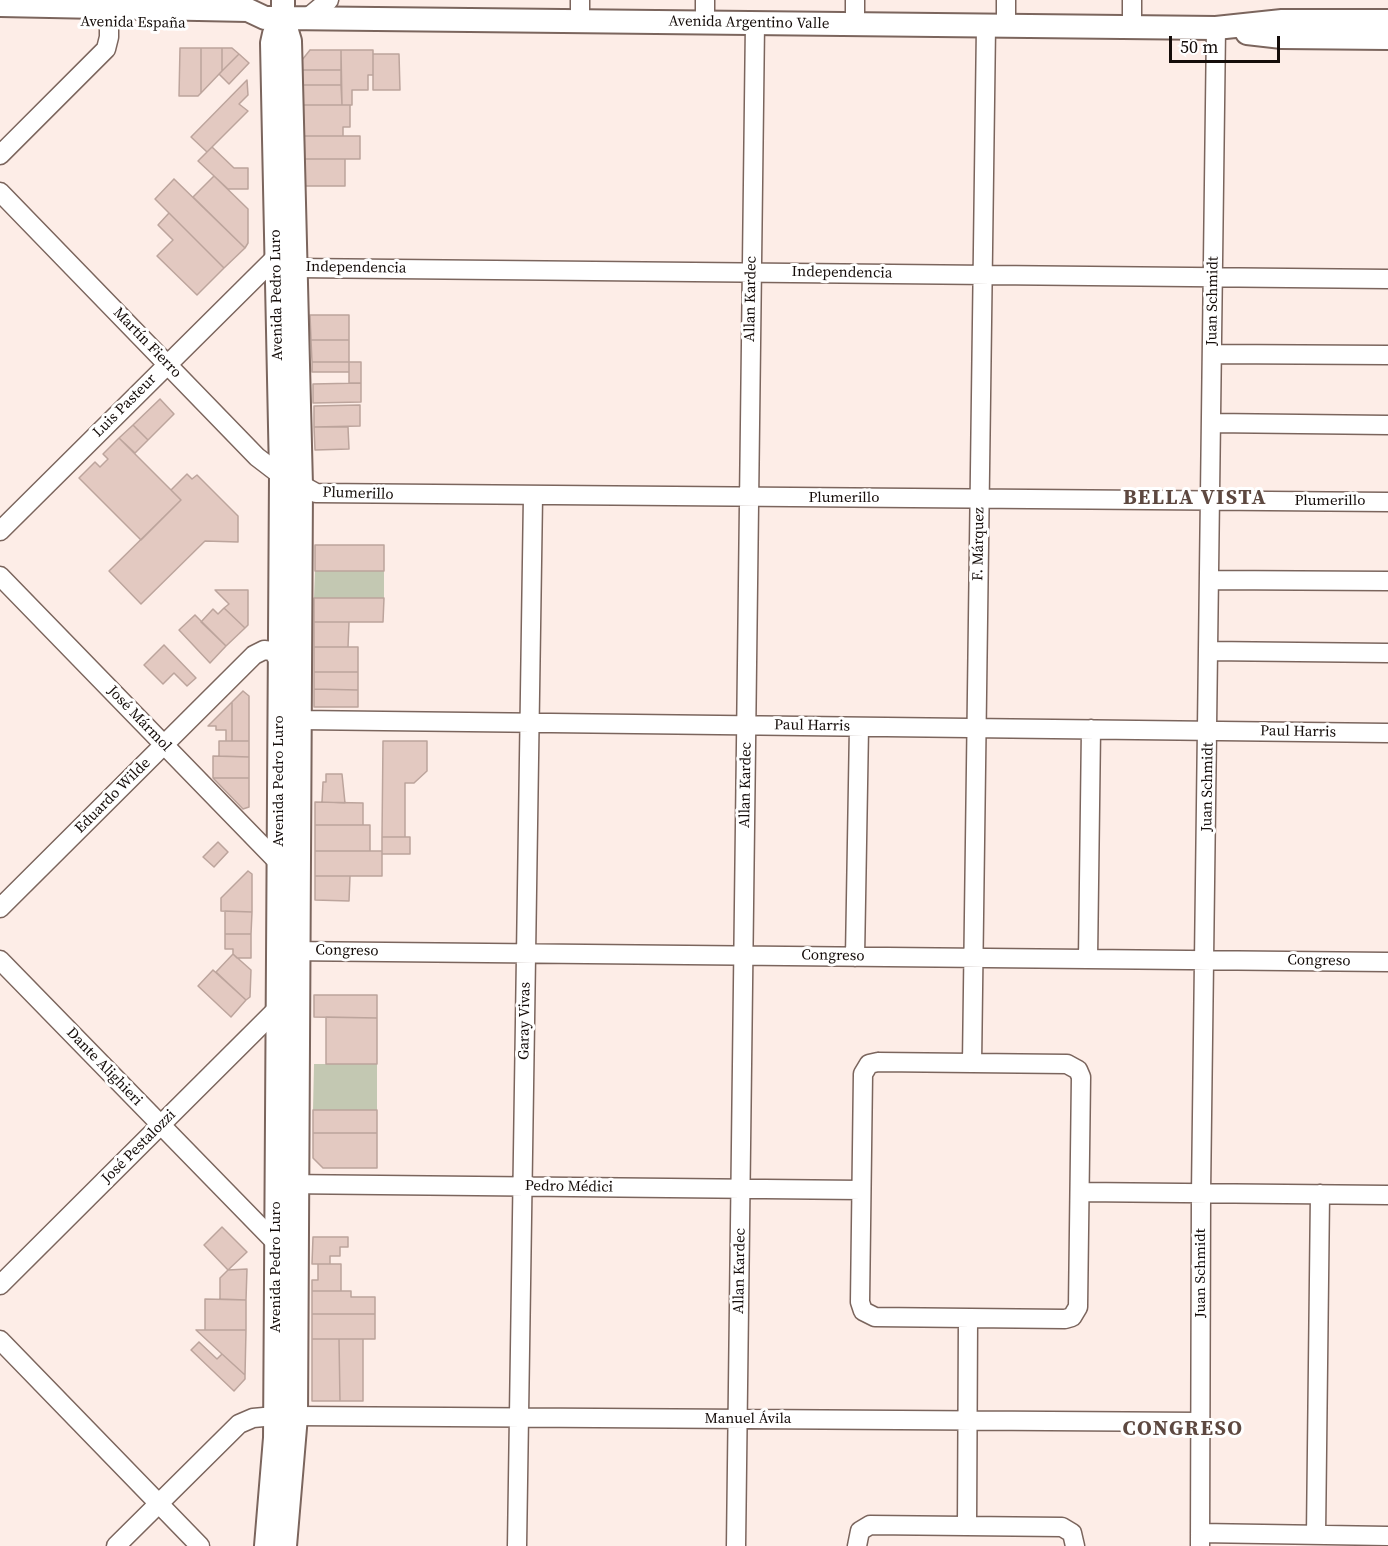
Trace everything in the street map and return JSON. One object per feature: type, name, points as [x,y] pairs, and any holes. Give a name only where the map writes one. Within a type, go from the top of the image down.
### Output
[{"type":"main road","name":"Avenida España","points":[[0,5],[109,15]]},
{"type":"main road","name":"Avenida España","points":[[0,20],[248,10],[277,12]]},
{"type":"main road","name":"Avenida Argentino Valle","points":[[277,12],[306,19],[580,11],[705,23],[1216,28],[1282,21],[1388,21]]},
{"type":"main road","name":"Avenida Pedro Luro","points":[[277,12],[272,43],[301,486],[300,720],[288,951],[287,1184],[267,1222],[276,1243],[285,1416],[285,1546]]},
{"type":"main road","name":"Avenida Argentino Valle","points":[[1216,28],[1272,37],[1388,38]]},
{"type":"main road","name":"Avenida Pedro Luro","points":[[266,1546],[285,1416],[297,1264],[287,1184],[277,1009],[288,951],[278,862],[281,474],[286,262]]},
{"type":"street","points":[[306,19],[329,0]]},
{"type":"street","points":[[705,0],[705,23]]},
{"type":"street","points":[[855,0],[855,24]]},
{"type":"street","name":"F. Márquez","points":[[972,1063],[982,275],[996,26],[1006,0]]},
{"type":"street","points":[[1132,0],[1132,27]]},
{"type":"street","points":[[0,155],[104,51],[109,42],[109,15]]},
{"type":"street","name":"Allan Kardec","points":[[736,1546],[754,23]]},
{"type":"street","name":"Juan Schmidt","points":[[1200,1540],[1201,1193],[1209,730],[1216,28]]},
{"type":"street","name":"Martín Fierro","points":[[0,192],[258,457],[301,486]]},
{"type":"street","name":"Independencia","points":[[286,262],[752,272],[1388,279]]},
{"type":"street","name":"Luis Pasteur","points":[[0,531],[168,364],[286,262]]},
{"type":"street","points":[[1213,354],[1388,355]]},
{"type":"street","points":[[1212,423],[1388,425]]},
{"type":"street","name":"Plumerillo","points":[[301,486],[312,492],[326,494],[1388,502]]},
{"type":"street","name":"Garay Vivas","points":[[517,1546],[533,496]]},
{"type":"street","name":"José Mármol","points":[[0,576],[278,862]]},
{"type":"street","points":[[1210,580],[1388,581]]},
{"type":"street","name":"Eduardo Wilde","points":[[0,908],[257,653],[272,651],[279,660]]},
{"type":"street","points":[[1209,651],[1388,652]]},
{"type":"street","points":[[279,660],[300,720]]},
{"type":"street","name":"Paul Harris","points":[[300,720],[1388,733]]},
{"type":"street","points":[[855,957],[859,727]]},
{"type":"street","points":[[1088,959],[1091,729]]},
{"type":"street","name":"Congreso","points":[[288,951],[1388,962]]},
{"type":"street","name":"Dante Alighieri","points":[[0,960],[161,1125],[267,1222]]},
{"type":"street","name":"José Pestalozzi","points":[[0,1285],[277,1009]]},
{"type":"street","points":[[878,1062],[972,1063],[1067,1064],[1076,1068],[1080,1077],[1078,1307],[1074,1315],[1065,1320],[875,1317],[864,1313],[860,1302],[863,1074],[867,1066],[878,1062]]},
{"type":"street","name":"Pedro Médici","points":[[287,1184],[861,1190]]},
{"type":"street","points":[[1080,1192],[1388,1195]]},
{"type":"street","points":[[1316,1535],[1320,1194]]},
{"type":"street","points":[[276,1243],[297,1264]]},
{"type":"street","points":[[967,1526],[968,1318]]},
{"type":"street","points":[[0,1340],[200,1546]]},
{"type":"street","name":"Manuel Ávila","points":[[116,1546],[238,1425],[253,1418],[285,1416],[1200,1422]]},
{"type":"street","points":[[859,1538],[870,1525],[1062,1527],[1073,1539]]},
{"type":"street","points":[[1200,1540],[1316,1535],[1388,1536]]},
{"type":"green space","points":[[315,571],[384,571],[384,598],[314,598]]},
{"type":"green space","points":[[314,1064],[377,1064],[377,1110],[313,1110]]},
{"type":"building","points":[[180,48],[201,48],[201,93],[198,96],[179,96]]},
{"type":"building","points":[[201,48],[222,48],[222,71],[201,93]]},
{"type":"building","points":[[222,48],[232,48],[239,54],[222,71]]},
{"type":"building","points":[[310,50],[341,50],[341,70],[302,70],[302,60]]},
{"type":"building","points":[[341,50],[373,50],[373,75],[368,75],[368,90],[352,90],[352,105],[342,105]]},
{"type":"building","points":[[239,54],[249,63],[229,84],[219,74]]},
{"type":"building","points":[[373,54],[399,54],[400,90],[373,90]]},
{"type":"building","points":[[302,70],[341,70],[341,85],[302,85]]},
{"type":"building","points":[[247,80],[248,95],[239,104],[248,111],[207,152],[191,137]]},
{"type":"building","points":[[302,85],[341,85],[342,105],[303,105]]},
{"type":"building","points":[[303,105],[350,105],[350,127],[343,127],[343,136],[303,136]]},
{"type":"building","points":[[303,136],[360,136],[360,159],[303,159]]},
{"type":"building","points":[[212,147],[234,168],[248,168],[248,189],[228,189],[198,161]]},
{"type":"building","points":[[303,159],[345,159],[345,186],[303,186]]},
{"type":"building","points":[[214,176],[248,209],[248,243],[245,248],[193,197]]},
{"type":"building","points":[[174,179],[245,248],[224,268],[155,199]]},
{"type":"building","points":[[169,213],[224,268],[197,295],[157,256],[173,240],[158,225]]},
{"type":"building","points":[[310,315],[349,315],[349,340],[311,340]]},
{"type":"building","points":[[311,340],[349,340],[349,362],[312,362]]},
{"type":"building","points":[[312,362],[349,362],[349,372],[312,372]]},
{"type":"building","points":[[349,362],[361,362],[361,383],[349,383]]},
{"type":"building","points":[[361,383],[361,402],[313,403],[313,384]]},
{"type":"building","points":[[160,399],[174,414],[148,440],[133,425]]},
{"type":"building","points":[[360,405],[360,426],[314,427],[314,406]]},
{"type":"building","points":[[133,425],[148,440],[135,453],[119,438]]},
{"type":"building","points":[[314,427],[348,427],[349,449],[315,450]]},
{"type":"building","points":[[119,438],[181,500],[141,540],[79,478],[95,462],[100,467],[108,459],[103,454]]},
{"type":"building","points":[[187,474],[192,479],[197,475],[238,516],[238,542],[205,541],[141,604],[109,571],[181,500],[171,490]]},
{"type":"building","points":[[315,545],[384,545],[384,571],[315,571]]},
{"type":"building","points":[[215,590],[248,590],[248,625],[245,628],[224,608],[229,604]]},
{"type":"building","points":[[314,598],[384,598],[383,622],[314,622]]},
{"type":"building","points":[[224,608],[245,628],[226,646],[201,622],[213,609],[218,614]]},
{"type":"building","points":[[195,615],[226,646],[210,663],[179,630]]},
{"type":"building","points":[[314,622],[349,622],[348,647],[314,647]]},
{"type":"building","points":[[164,645],[196,678],[187,686],[174,673],[163,684],[144,665]]},
{"type":"building","points":[[314,647],[358,647],[358,672],[314,672]]},
{"type":"building","points":[[314,672],[358,672],[358,690],[314,689]]},
{"type":"building","points":[[314,689],[358,690],[358,707],[314,707]]},
{"type":"building","points":[[243,691],[249,696],[249,741],[232,741],[232,702]]},
{"type":"building","points":[[232,702],[232,741],[226,741],[226,730],[216,730],[216,726],[208,726]]},
{"type":"building","points":[[219,741],[249,741],[249,757],[219,756]]},
{"type":"building","points":[[383,741],[427,741],[427,771],[414,783],[405,783],[405,837],[382,837]]},
{"type":"building","points":[[213,756],[249,757],[249,778],[213,778]]},
{"type":"building","points":[[326,774],[342,774],[345,803],[322,802],[323,782],[326,782]]},
{"type":"building","points":[[213,778],[249,778],[249,807],[243,809]]},
{"type":"building","points":[[315,802],[363,803],[363,825],[315,825]]},
{"type":"building","points":[[315,825],[370,825],[370,851],[315,851]]},
{"type":"building","points":[[382,837],[410,837],[410,854],[382,854]]},
{"type":"building","points":[[218,842],[228,852],[214,867],[203,857]]},
{"type":"building","points":[[315,851],[382,851],[382,876],[315,876]]},
{"type":"building","points":[[248,871],[252,874],[252,912],[221,911],[221,898]]},
{"type":"building","points":[[315,876],[350,876],[349,901],[315,900]]},
{"type":"building","points":[[225,911],[252,912],[251,934],[225,934]]},
{"type":"building","points":[[225,934],[251,934],[251,958],[237,958],[233,954],[233,949],[225,949]]},
{"type":"building","points":[[233,954],[251,970],[250,997],[246,1000],[216,972]]},
{"type":"building","points":[[213,970],[246,1000],[231,1017],[198,986]]},
{"type":"building","points":[[314,995],[377,995],[377,1018],[314,1017]]},
{"type":"building","points":[[326,1017],[377,1018],[377,1064],[326,1064]]},
{"type":"building","points":[[313,1110],[377,1110],[377,1133],[313,1133]]},
{"type":"building","points":[[313,1133],[377,1133],[377,1168],[323,1168],[313,1158]]},
{"type":"building","points":[[222,1227],[247,1252],[228,1270],[204,1245]]},
{"type":"building","points":[[313,1237],[348,1237],[348,1247],[340,1247],[340,1256],[330,1256],[330,1264],[312,1264]]},
{"type":"building","points":[[318,1264],[341,1264],[341,1291],[312,1291],[312,1280],[318,1280]]},
{"type":"building","points":[[247,1269],[246,1300],[220,1299],[220,1278],[228,1270]]},
{"type":"building","points":[[312,1291],[351,1291],[351,1297],[375,1297],[375,1314],[312,1314]]},
{"type":"building","points":[[205,1299],[246,1300],[246,1330],[205,1330]]},
{"type":"building","points":[[312,1314],[375,1314],[375,1339],[312,1339]]},
{"type":"building","points":[[196,1330],[246,1330],[245,1375],[222,1354]]},
{"type":"building","points":[[312,1339],[339,1339],[340,1401],[312,1401]]},
{"type":"building","points":[[339,1339],[363,1339],[363,1401],[340,1401]]},
{"type":"building","points":[[199,1342],[217,1359],[222,1354],[245,1375],[245,1379],[234,1391],[191,1350]]},
{"type":"district","name":"BELLA VISTA","points":[[1195,499]]},
{"type":"district","name":"CONGRESO","points":[[1183,1430]]}]
